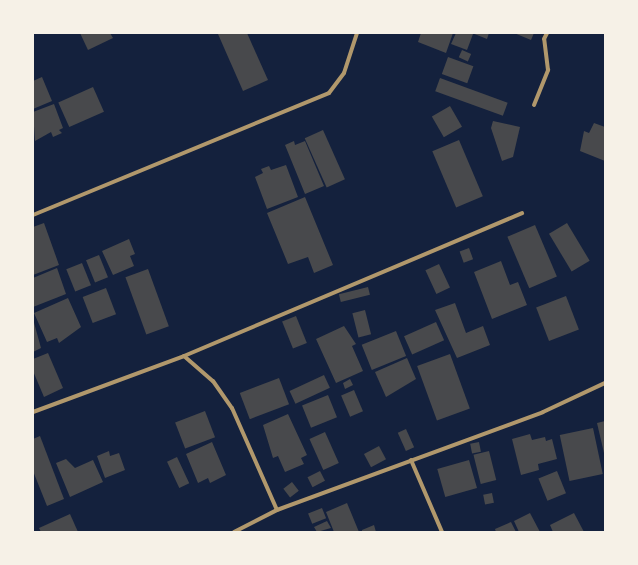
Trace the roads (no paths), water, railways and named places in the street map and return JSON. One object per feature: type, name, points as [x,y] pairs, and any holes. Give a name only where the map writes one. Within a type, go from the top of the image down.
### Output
[{"type":"street","points":[[33,214],[329,93],[344,73],[357,33]]},
{"type":"street","points":[[534,105],[548,70],[544,39],[547,33]]},
{"type":"street","points":[[33,412],[184,356],[522,212]]},
{"type":"street","points":[[184,356],[213,381],[232,408],[277,510]]},
{"type":"street","points":[[234,532],[277,510],[543,412],[605,383]]},
{"type":"street","points":[[412,460],[442,532]]}]
